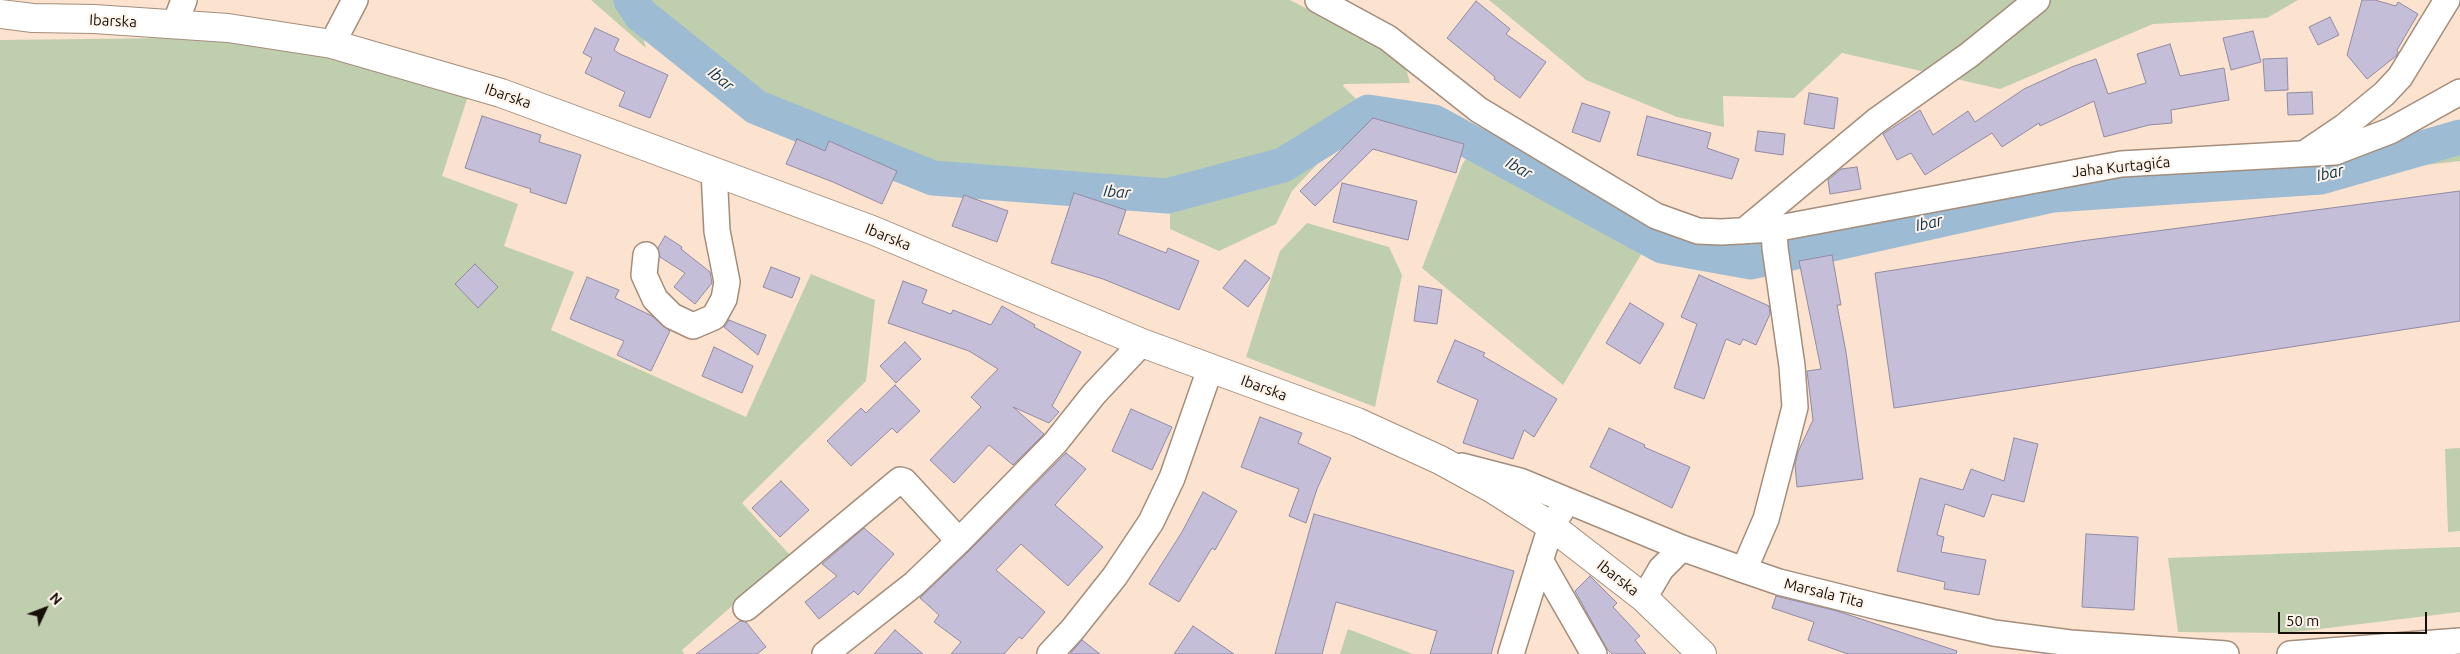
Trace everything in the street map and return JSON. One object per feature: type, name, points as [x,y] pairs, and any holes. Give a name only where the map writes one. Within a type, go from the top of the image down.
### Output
[{"type":"main road","name":"Ibarska","points":[[0,14],[33,18],[179,12],[228,28],[332,44],[501,93],[872,230],[1210,369],[1357,422],[1440,460],[1493,488],[1551,526],[1644,598],[1702,654]]},
{"type":"street","points":[[332,44],[355,0]]},
{"type":"street","name":"Jaha Kurtagića","points":[[1318,0],[1388,38],[1479,110],[1656,216],[1698,231],[1744,231],[1774,239],[2121,164],[2335,152],[2390,131],[2460,92]]},
{"type":"street","points":[[1744,231],[1876,121],[1969,55],[2038,0]]},
{"type":"street","points":[[2303,154],[2345,126],[2384,94],[2400,77],[2446,0]]},
{"type":"street","points":[[646,254],[644,275],[655,299],[672,316],[693,326],[714,317],[724,299],[727,282],[717,231],[714,171]]},
{"type":"street","points":[[1744,570],[1766,519],[1795,408],[1792,366],[1774,239]]},
{"type":"street","points":[[825,654],[914,584],[959,541],[1055,443],[1094,394],[1142,342]]},
{"type":"street","points":[[1050,654],[1073,630],[1115,576],[1151,522],[1172,478],[1210,369]]},
{"type":"street","name":"Marsala Tita","points":[[1440,460],[1520,481],[1682,548],[1744,570],[1870,605],[1994,633],[2070,643],[2226,654]]},
{"type":"street","points":[[746,608],[900,480],[904,481],[959,541]]},
{"type":"street","points":[[1511,654],[1551,526],[1568,501]]},
{"type":"street","points":[[1644,598],[1661,569],[1682,548]]},
{"type":"street","points":[[1540,560],[1594,654]]},
{"type":"street","points":[[2290,654],[2460,641]]},
{"type":"green space","points":[[591,0],[621,0],[640,27],[646,48]]},
{"type":"green space","points":[[645,0],[1290,0],[1376,44],[1406,68],[1410,83],[1344,84],[1343,86],[1363,106],[1277,156],[1166,189],[938,170],[765,97],[652,9]]},
{"type":"green space","points":[[1489,0],[2298,0],[2267,18],[2153,24],[2000,89],[1842,53],[1794,98],[1723,96],[1724,127],[1677,117],[1586,80]]},
{"type":"green space","points":[[174,38],[271,42],[470,90],[442,176],[518,204],[504,246],[574,272],[551,330],[746,417],[811,274],[875,300],[866,381],[742,503],[790,555],[682,650],[684,654],[0,654],[0,40]]},
{"type":"green space","points":[[1342,138],[1292,191],[1276,224],[1219,251],[1170,229],[1170,205],[1283,175]]},
{"type":"green space","points":[[2460,147],[2460,161],[2418,166]]},
{"type":"green space","points":[[1470,152],[1645,248],[1563,385],[1422,268],[1462,165]]},
{"type":"green space","points":[[1307,223],[1389,247],[1402,275],[1375,407],[1246,357],[1280,251]]},
{"type":"green space","points":[[2460,448],[2460,531],[2448,532],[2445,449]]},
{"type":"green space","points":[[2460,547],[2460,612],[2286,633],[2178,632],[2168,558]]},
{"type":"green space","points":[[1348,629],[1413,654],[1340,654]]},
{"type":"building","points":[[2362,0],[2375,0],[2396,6],[2398,2],[2418,14],[2397,50],[2396,56],[2367,79],[2347,55]]},
{"type":"building","points":[[1476,1],[1510,29],[1506,34],[1546,62],[1520,98],[1494,79],[1495,77],[1447,38]]},
{"type":"building","points":[[2330,17],[2339,35],[2318,45],[2309,27]]},
{"type":"building","points":[[595,28],[619,39],[614,50],[620,54],[668,75],[650,118],[619,106],[625,92],[585,73],[592,58],[583,53]]},
{"type":"building","points":[[2253,31],[2261,62],[2231,70],[2223,38]]},
{"type":"building","points":[[2170,44],[2180,76],[2224,68],[2229,100],[2171,110],[2172,123],[2149,125],[2104,137],[2094,101],[2040,126],[2039,123],[2002,147],[1992,133],[1925,175],[1911,153],[1897,160],[1883,134],[1920,110],[1933,135],[1968,111],[1975,122],[2024,89],[2074,66],[2096,59],[2108,94],[2146,83],[2137,54]]},
{"type":"building","points":[[2287,58],[2288,90],[2265,91],[2263,59]]},
{"type":"building","points":[[2312,92],[2313,114],[2288,115],[2287,93]]},
{"type":"building","points":[[1809,93],[1838,98],[1834,129],[1804,124]]},
{"type":"building","points":[[1582,103],[1610,112],[1600,142],[1572,132]]},
{"type":"building","points":[[482,116],[541,135],[539,142],[581,155],[566,204],[530,192],[531,189],[465,168]]},
{"type":"building","points":[[1647,116],[1711,133],[1707,148],[1739,159],[1732,179],[1637,155]]},
{"type":"building","points":[[1373,118],[1464,144],[1456,173],[1373,149],[1315,206],[1300,191]]},
{"type":"building","points":[[1758,131],[1785,134],[1783,155],[1755,151]]},
{"type":"building","points":[[797,139],[825,151],[829,141],[897,171],[882,204],[786,164]]},
{"type":"building","points":[[1857,167],[1861,189],[1830,194],[1828,180],[1841,169]]},
{"type":"building","points":[[1342,183],[1417,201],[1408,240],[1333,222]]},
{"type":"building","points":[[2460,191],[2460,321],[1894,408],[1875,273],[2081,241]]},
{"type":"building","points":[[1074,193],[1126,210],[1118,234],[1166,253],[1168,248],[1199,261],[1179,310],[1103,279],[1051,263]]},
{"type":"building","points":[[964,195],[1008,211],[997,242],[952,226]]},
{"type":"building","points":[[665,236],[682,247],[681,249],[710,272],[712,283],[695,304],[674,287],[685,273],[660,257],[658,248]]},
{"type":"building","points":[[1832,255],[1841,305],[1837,305],[1846,352],[1863,479],[1797,487],[1795,465],[1798,452],[1813,420],[1807,371],[1821,369],[1799,261]]},
{"type":"building","points":[[1245,260],[1270,278],[1248,307],[1223,288]]},
{"type":"building","points":[[475,264],[498,287],[478,308],[455,284]]},
{"type":"building","points":[[771,267],[800,278],[792,298],[763,287]]},
{"type":"building","points":[[1699,275],[1769,306],[1770,314],[1756,345],[1743,339],[1740,345],[1726,339],[1704,399],[1674,388],[1697,324],[1681,317]]},
{"type":"building","points":[[587,277],[619,290],[615,298],[652,316],[670,331],[651,371],[617,355],[624,341],[570,319]]},
{"type":"building","points":[[903,281],[927,290],[922,303],[951,314],[953,310],[991,325],[1002,306],[1035,325],[1034,327],[1081,352],[1052,406],[1059,412],[1049,423],[1013,407],[1044,434],[1013,465],[989,445],[954,483],[930,460],[981,407],[971,397],[998,369],[969,351],[888,323]]},
{"type":"building","points":[[1419,286],[1442,290],[1437,324],[1414,321]]},
{"type":"building","points":[[1630,303],[1664,324],[1640,364],[1606,343]]},
{"type":"building","points":[[729,320],[766,335],[758,355],[724,327]]},
{"type":"building","points":[[1455,340],[1485,353],[1483,356],[1557,399],[1534,437],[1524,430],[1513,459],[1463,443],[1478,400],[1437,382]]},
{"type":"building","points":[[905,342],[921,359],[896,383],[880,366]]},
{"type":"building","points":[[714,347],[753,366],[742,393],[702,376]]},
{"type":"building","points":[[895,385],[920,411],[897,433],[892,428],[851,466],[827,441],[861,408],[866,413]]},
{"type":"building","points":[[1131,409],[1172,427],[1152,470],[1112,451]]},
{"type":"building","points":[[1260,417],[1302,433],[1298,443],[1331,458],[1317,489],[1306,523],[1289,516],[1299,489],[1241,467]]},
{"type":"building","points":[[1609,428],[1645,445],[1644,447],[1690,467],[1672,508],[1590,467]]},
{"type":"building","points":[[2014,438],[2038,444],[2024,502],[1992,494],[1984,517],[1945,504],[1937,535],[1944,537],[1941,552],[1986,560],[1979,595],[1944,589],[1945,582],[1897,571],[1920,478],[1963,490],[1971,469],[2004,481]]},
{"type":"building","points":[[1066,453],[1086,469],[1055,505],[1103,547],[1068,586],[1021,544],[996,570],[1045,612],[1022,639],[1019,637],[1004,654],[951,654],[961,642],[934,622],[939,615],[920,598]]},
{"type":"building","points":[[781,481],[809,510],[780,537],[752,508]]},
{"type":"building","points":[[1203,492],[1237,511],[1215,550],[1212,548],[1179,602],[1149,584],[1182,532]]},
{"type":"building","points":[[1314,514],[1514,571],[1491,654],[1430,654],[1437,631],[1336,602],[1322,654],[1275,654]]},
{"type":"building","points":[[864,528],[894,554],[858,595],[854,591],[819,619],[805,602],[837,576],[822,564]]},
{"type":"building","points":[[2086,534],[2138,537],[2134,610],[2082,607]]},
{"type":"building","points":[[1590,576],[1617,603],[1613,607],[1640,636],[1635,640],[1646,654],[1612,654],[1607,649],[1575,591]]},
{"type":"building","points":[[1776,596],[1837,611],[1957,651],[1956,654],[1848,654],[1808,640],[1814,622],[1772,608]]},
{"type":"building","points":[[740,621],[746,622],[766,647],[757,654],[696,654]]},
{"type":"building","points":[[1193,626],[1234,654],[1174,654]]},
{"type":"building","points":[[895,630],[923,654],[874,654]]},
{"type":"building","points":[[1082,640],[1100,654],[1070,654]]},
{"type":"waterway","name":"Ibar","points":[[631,0],[641,15],[756,107],[933,178],[1167,196],[1283,165],[1368,112],[1434,122],[1662,246],[1751,262],[2053,195],[2321,177],[2460,137]]}]
